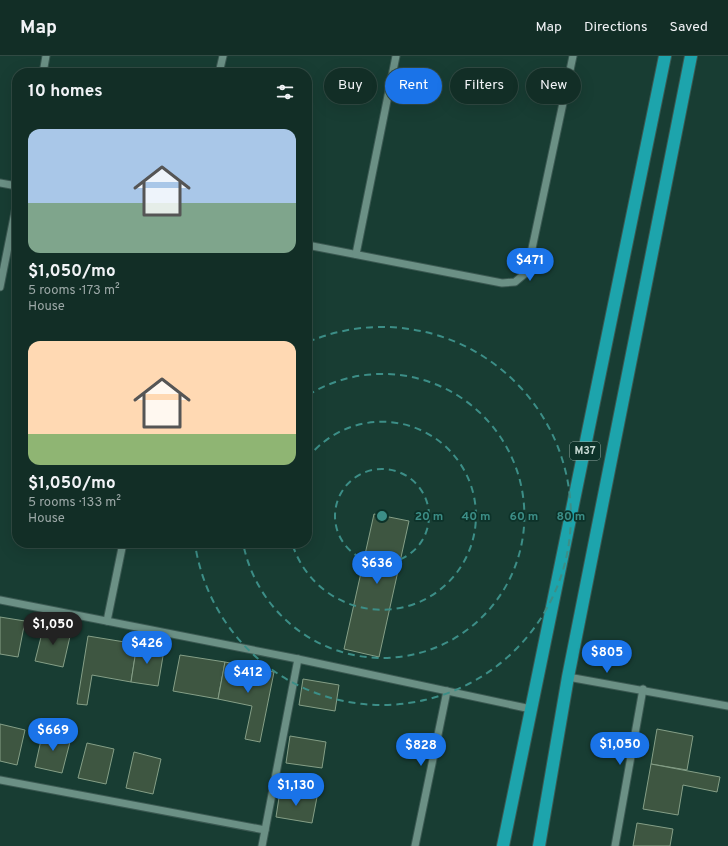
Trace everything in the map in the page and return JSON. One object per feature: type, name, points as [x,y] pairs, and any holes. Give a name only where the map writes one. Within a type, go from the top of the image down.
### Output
[{"type":"highway","name":"M37","points":[[503,846],[665,56]]},
{"type":"highway","name":"M37","points":[[539,846],[568,677],[691,56]]},
{"type":"street","points":[[44,68],[46,56]]},
{"type":"street","points":[[220,68],[223,56]]},
{"type":"street","points":[[356,254],[396,56]]},
{"type":"street","points":[[312,246],[502,283],[515,282],[527,272],[573,56]]},
{"type":"street","points":[[0,183],[12,185]]},
{"type":"street","points":[[0,287],[12,227]]},
{"type":"street","points":[[107,621],[122,548]]},
{"type":"street","points":[[0,600],[298,659],[531,709]]},
{"type":"street","points":[[262,846],[298,659]]},
{"type":"street","points":[[568,677],[643,689],[728,706]]},
{"type":"street","points":[[615,846],[643,689]]},
{"type":"street","points":[[415,846],[447,692]]},
{"type":"street","points":[[0,780],[265,830]]},
{"type":"building","points":[[374,514],[409,521],[379,657],[344,649]]},
{"type":"building","points":[[0,617],[25,621],[18,657],[0,654]]},
{"type":"building","points":[[44,625],[71,632],[63,667],[35,661]]},
{"type":"building","points":[[88,636],[137,644],[131,682],[92,675],[87,705],[77,704]]},
{"type":"building","points":[[137,644],[164,650],[158,686],[131,682]]},
{"type":"building","points":[[180,655],[225,662],[218,699],[173,691]]},
{"type":"building","points":[[225,662],[274,672],[260,742],[245,739],[252,706],[218,699]]},
{"type":"building","points":[[303,679],[339,685],[335,711],[299,705]]},
{"type":"building","points":[[0,724],[25,730],[17,765],[0,761]]},
{"type":"building","points":[[657,729],[693,736],[687,770],[651,764]]},
{"type":"building","points":[[43,731],[71,738],[62,773],[35,767]]},
{"type":"building","points":[[290,736],[326,742],[322,768],[286,763]]},
{"type":"building","points":[[87,743],[114,749],[106,784],[78,778]]},
{"type":"building","points":[[134,752],[161,759],[153,794],[126,788]]},
{"type":"building","points":[[651,764],[720,777],[717,792],[683,785],[678,815],[643,809]]},
{"type":"building","points":[[280,791],[317,797],[312,823],[276,817]]},
{"type":"building","points":[[637,823],[673,829],[670,846],[633,846]]}]
